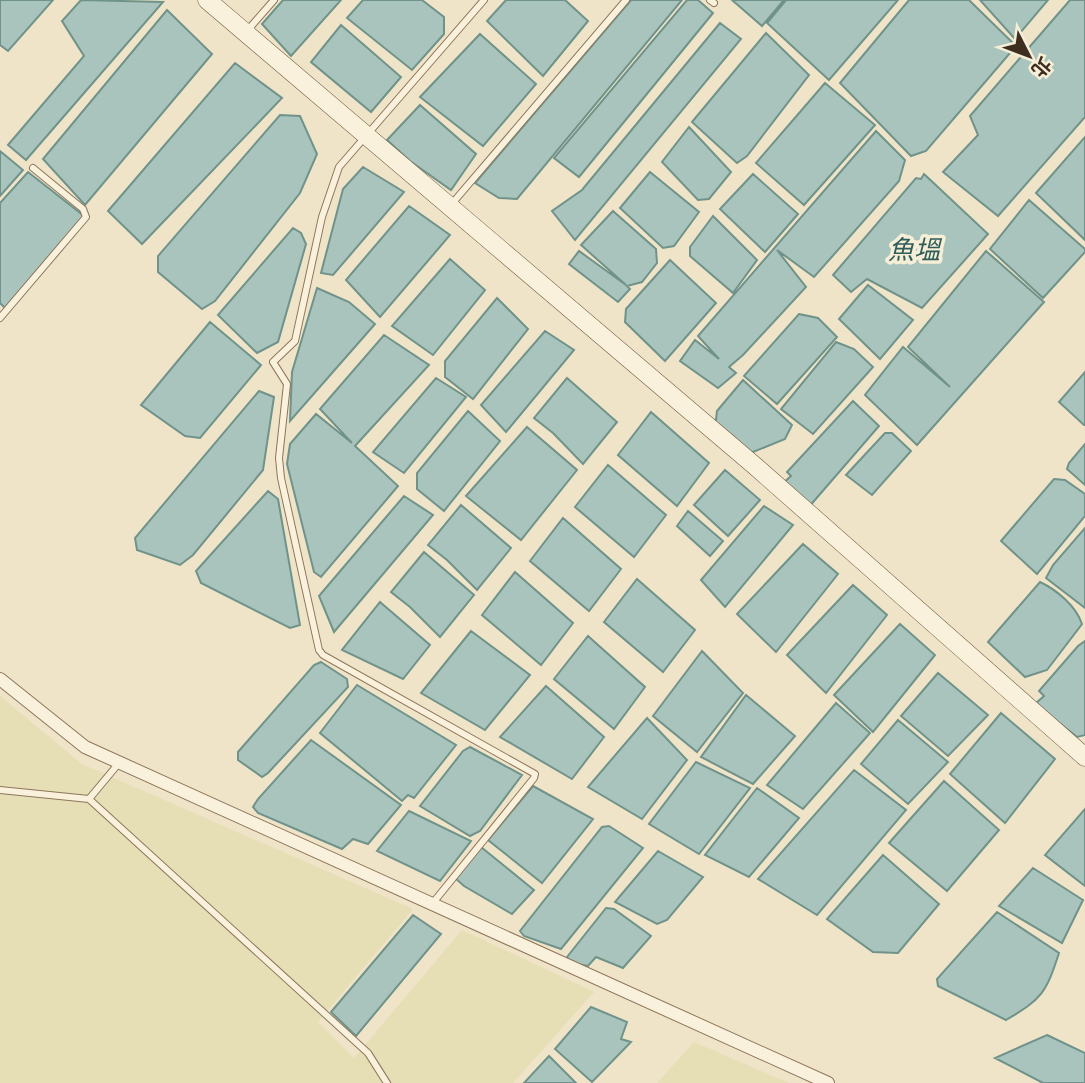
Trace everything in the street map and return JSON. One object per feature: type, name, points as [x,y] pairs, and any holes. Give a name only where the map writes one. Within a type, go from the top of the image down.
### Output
[{"type":"street","points":[[206,0],[755,466],[1085,757]]},
{"type":"street","points":[[0,679],[85,747],[828,1083]]},
{"type":"lane","points":[[245,33],[274,0]]},
{"type":"lane","points":[[432,904],[535,774],[323,655],[319,650],[281,478],[279,458],[287,384],[274,362],[295,341],[322,217],[340,167],[484,0]]},
{"type":"lane","points":[[449,208],[626,0]]},
{"type":"lane","points":[[0,318],[86,217],[83,209],[33,168]]},
{"type":"lane","points":[[89,799],[119,763]]},
{"type":"lane","points":[[0,790],[89,799],[368,1054],[387,1083]]},
{"type":"shaded area","points":[[0,696],[82,764],[413,909],[318,1022],[354,1058],[462,930],[594,992],[513,1083],[0,1083]]},
{"type":"shaded area","points":[[694,1042],[789,1083],[657,1083]]},
{"type":"water","points":[[0,0],[53,0],[8,51],[0,45]]},
{"type":"water","points":[[81,0],[163,2],[26,160],[8,145],[84,56],[62,21]]},
{"type":"water","points":[[283,0],[341,0],[291,56],[262,24]]},
{"type":"water","points":[[363,0],[422,0],[444,17],[444,34],[412,70],[347,18]]},
{"type":"water","points":[[506,0],[565,0],[588,21],[543,76],[487,21]]},
{"type":"water","points":[[631,0],[682,0],[517,199],[499,198],[475,183]]},
{"type":"water","points":[[687,0],[698,0],[713,13],[579,177],[554,158]]},
{"type":"water","points":[[732,0],[784,0],[762,26]]},
{"type":"water","points":[[786,0],[898,0],[829,80],[767,23]]},
{"type":"water","points":[[909,0],[969,0],[1016,46],[926,151],[911,156],[840,83]]},
{"type":"water","points":[[980,0],[1048,0],[1015,39]]},
{"type":"water","name":"魚塭","points":[[1070,0],[1085,0],[1085,117],[998,216],[943,172],[978,135],[970,116]]},
{"type":"water","points":[[167,10],[212,54],[85,205],[43,159]]},
{"type":"water","points":[[720,23],[741,39],[575,240],[552,211],[582,190]]},
{"type":"water","points":[[341,25],[401,77],[371,112],[311,62]]},
{"type":"water","points":[[766,33],[809,75],[747,156],[737,163],[692,122]]},
{"type":"water","points":[[480,34],[536,84],[483,146],[420,97]]},
{"type":"water","points":[[235,63],[282,98],[142,244],[108,211]]},
{"type":"water","points":[[825,83],[875,125],[804,205],[756,163]]},
{"type":"water","points":[[420,105],[476,154],[451,190],[410,161],[387,140]]},
{"type":"water","points":[[280,115],[300,116],[317,154],[300,193],[215,301],[202,309],[158,272],[158,256]]},
{"type":"water","points":[[689,127],[731,172],[709,199],[698,200],[662,162]]},
{"type":"water","points":[[876,131],[905,160],[899,181],[814,277],[777,250],[806,287],[729,367],[736,373],[718,388],[680,361],[695,340],[719,359],[698,336]]},
{"type":"water","points":[[1085,137],[1085,240],[1036,193]]},
{"type":"water","points":[[0,151],[23,170],[0,196]]},
{"type":"water","points":[[363,167],[404,192],[333,275],[321,273],[343,189]]},
{"type":"water","points":[[28,172],[84,216],[5,308],[0,303],[0,203]]},
{"type":"water","points":[[650,172],[699,212],[674,246],[663,248],[620,208]]},
{"type":"water","points":[[753,174],[798,214],[765,252],[720,209]]},
{"type":"water","name":"魚塭","points":[[924,174],[988,234],[922,308],[867,279],[851,292],[833,275],[916,178],[921,179]]},
{"type":"water","name":"魚塭","points":[[1029,200],[1085,249],[1043,298],[990,249]]},
{"type":"water","points":[[409,206],[450,235],[380,317],[346,280]]},
{"type":"water","points":[[613,211],[656,249],[657,263],[642,282],[627,286],[630,289],[618,302],[569,264],[579,251],[626,285],[581,245]]},
{"type":"water","points":[[713,216],[757,260],[733,293],[690,256],[690,247]]},
{"type":"water","points":[[293,228],[301,233],[306,244],[278,342],[257,353],[218,315]]},
{"type":"water","points":[[986,251],[1044,302],[917,445],[865,395],[903,347],[950,387],[908,347]]},
{"type":"water","points":[[450,259],[485,290],[433,355],[392,326]]},
{"type":"water","points":[[670,260],[716,303],[665,361],[625,322],[626,309]]},
{"type":"water","name":"魚塭","points":[[868,285],[913,320],[880,359],[839,319]]},
{"type":"water","points":[[317,288],[349,302],[375,324],[290,421],[292,372]]},
{"type":"water","points":[[497,298],[528,329],[473,399],[445,377],[445,361]]},
{"type":"water","points":[[799,314],[818,318],[837,337],[777,404],[744,376]]},
{"type":"water","points":[[210,322],[261,365],[200,438],[185,436],[141,405]]},
{"type":"water","points":[[545,331],[574,350],[506,432],[481,405]]},
{"type":"water","points":[[384,335],[429,365],[355,446],[398,486],[321,577],[314,572],[287,464],[290,444],[316,414],[352,443],[320,409]]},
{"type":"water","points":[[836,342],[854,349],[873,367],[813,434],[781,409]]},
{"type":"water","points":[[1085,372],[1085,425],[1084,425],[1059,402]]},
{"type":"water","points":[[436,378],[466,397],[404,473],[373,452]]},
{"type":"water","points":[[567,378],[617,422],[583,464],[534,418]]},
{"type":"water","points":[[743,380],[792,425],[785,439],[748,454],[715,428],[717,411]]},
{"type":"water","points":[[259,391],[274,397],[263,470],[193,555],[180,565],[137,550],[135,538]]},
{"type":"water","points":[[853,401],[879,426],[808,508],[781,485],[791,476],[787,472]]},
{"type":"water","points":[[468,411],[500,441],[444,511],[417,489],[417,473]]},
{"type":"water","points":[[651,412],[709,463],[677,506],[618,455]]},
{"type":"water","points":[[527,427],[577,470],[521,540],[466,496]]},
{"type":"water","points":[[885,433],[892,433],[911,451],[872,495],[846,475]]},
{"type":"water","points":[[1085,444],[1085,485],[1067,469]]},
{"type":"water","points":[[608,465],[666,515],[634,557],[575,507]]},
{"type":"water","points":[[725,470],[760,500],[728,536],[694,505]]},
{"type":"water","points":[[1054,479],[1065,480],[1085,494],[1085,516],[1037,574],[1001,541]]},
{"type":"water","points":[[268,491],[278,499],[300,625],[290,628],[201,583],[196,571]]},
{"type":"water","points":[[404,496],[433,515],[334,632],[319,596]]},
{"type":"water","points":[[461,505],[511,548],[477,590],[428,545]]},
{"type":"water","points":[[764,506],[793,525],[725,607],[701,580]]},
{"type":"water","points":[[688,511],[723,541],[710,556],[677,526]]},
{"type":"water","points":[[563,518],[621,569],[589,611],[530,561]]},
{"type":"water","points":[[1085,528],[1085,608],[1046,578],[1053,565]]},
{"type":"water","points":[[803,544],[838,574],[776,652],[737,614]]},
{"type":"water","points":[[424,552],[474,595],[440,637],[391,592]]},
{"type":"water","points":[[515,572],[573,623],[541,665],[482,615]]},
{"type":"water","points":[[637,579],[695,630],[663,672],[604,622]]},
{"type":"water","points":[[1040,582],[1065,599],[1082,624],[1047,670],[1025,677],[988,642]]},
{"type":"water","points":[[853,585],[887,615],[826,693],[787,655]]},
{"type":"water","points":[[380,602],[430,645],[403,679],[342,650]]},
{"type":"water","points":[[900,624],[935,655],[873,732],[834,695]]},
{"type":"water","points":[[471,631],[530,675],[485,730],[421,693]]},
{"type":"water","points":[[588,636],[645,687],[614,729],[554,679]]},
{"type":"water","points":[[1085,641],[1085,735],[1077,737],[1035,704],[1044,696],[1039,691]]},
{"type":"water","points":[[702,651],[743,693],[697,752],[653,716]]},
{"type":"water","points":[[321,662],[347,679],[348,687],[262,777],[238,760],[238,752],[314,665]]},
{"type":"water","points":[[938,673],[988,715],[948,756],[901,716]]},
{"type":"water","points":[[357,685],[456,745],[414,798],[408,795],[402,801],[320,733]]},
{"type":"water","points":[[546,686],[604,737],[572,779],[500,737]]},
{"type":"water","points":[[746,695],[795,736],[753,784],[701,757]]},
{"type":"water","points":[[836,703],[870,733],[803,809],[767,785]]},
{"type":"water","points":[[1001,713],[1055,759],[1005,823],[950,774]]},
{"type":"water","points":[[647,718],[687,760],[642,819],[588,787]]},
{"type":"water","points":[[898,720],[948,762],[908,804],[861,764]]},
{"type":"water","points":[[311,740],[401,805],[368,844],[353,839],[342,849],[258,813],[253,807]]},
{"type":"water","points":[[470,747],[522,775],[480,831],[470,836],[420,806],[463,751]]},
{"type":"water","points":[[696,762],[750,788],[699,854],[649,824]]},
{"type":"water","points":[[854,770],[906,810],[817,915],[758,879]]},
{"type":"water","points":[[944,781],[999,830],[947,891],[889,843]]},
{"type":"water","points":[[533,786],[593,819],[542,883],[488,840]]},
{"type":"water","points":[[757,788],[799,818],[749,877],[705,855]]},
{"type":"water","points":[[1085,809],[1085,886],[1045,855]]},
{"type":"water","points":[[409,811],[471,841],[440,881],[377,851]]},
{"type":"water","points":[[609,826],[643,848],[561,949],[524,936],[520,931],[602,827]]},
{"type":"water","points":[[481,847],[534,890],[512,914],[455,878]]},
{"type":"water","points":[[658,851],[703,877],[667,920],[657,924],[615,902]]},
{"type":"water","points":[[883,855],[939,904],[898,953],[873,952],[827,919]]},
{"type":"water","points":[[1033,868],[1083,900],[1062,943],[999,906]]},
{"type":"water","points":[[606,908],[614,909],[651,936],[623,968],[596,957],[588,966],[570,963],[567,957]]},
{"type":"water","points":[[997,912],[1059,953],[1041,994],[1006,1020],[938,986],[937,979]]},
{"type":"water","points":[[413,915],[441,934],[356,1036],[331,1012]]},
{"type":"water","points":[[591,1007],[627,1022],[621,1039],[631,1042],[592,1082],[555,1049]]},
{"type":"water","points":[[1047,1035],[1085,1053],[1085,1083],[1043,1083],[995,1058]]},
{"type":"water","points":[[549,1056],[576,1083],[524,1083]]}]
